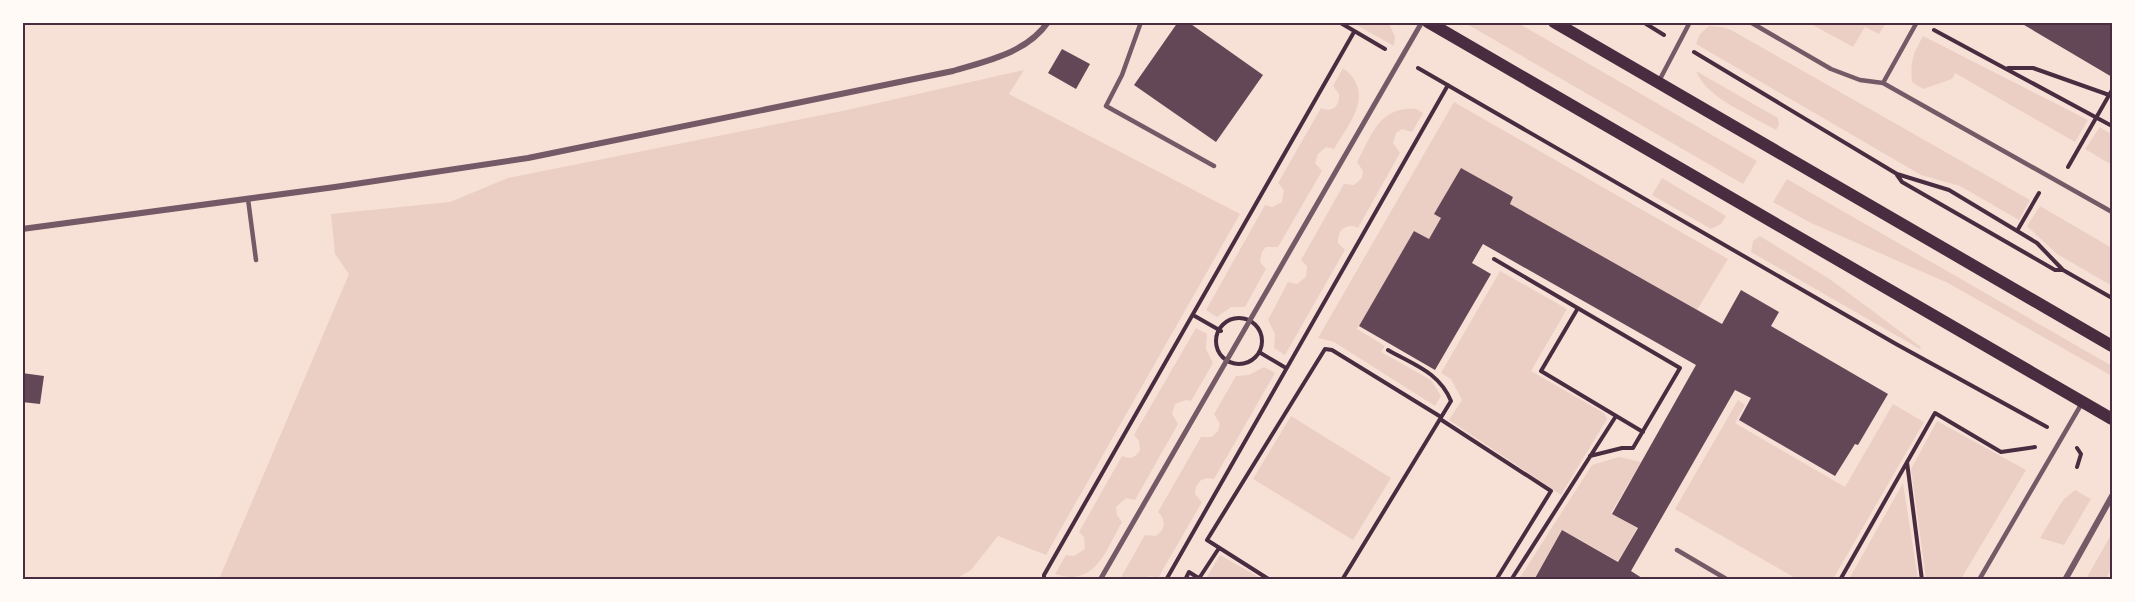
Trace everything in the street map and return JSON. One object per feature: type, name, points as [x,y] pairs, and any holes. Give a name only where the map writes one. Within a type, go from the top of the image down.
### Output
[{"type":"main road","points":[[1428,22],[2112,419]]},
{"type":"main road","points":[[1554,22],[2112,346]]},
{"type":"street","points":[[22,229],[528,158],[953,71],[993,59],[1021,47],[1048,22]]},
{"type":"street","points":[[1100,579],[1422,22]]},
{"type":"street","points":[[2065,579],[2112,496]]},
{"type":"lane","points":[[1141,22],[1122,75],[1106,106],[1214,166]]},
{"type":"lane","points":[[1658,82],[1690,22]]},
{"type":"lane","points":[[1750,22],[1831,69],[1860,80],[1883,83],[2112,212]]},
{"type":"lane","points":[[1883,83],[1917,22]]},
{"type":"lane","points":[[248,198],[256,260]]},
{"type":"lane","points":[[1979,579],[2083,402]]},
{"type":"lane","points":[[1677,550],[1728,579]]},
{"type":"path","points":[[1339,22],[1875,332],[2063,436],[2074,443],[2081,454],[2077,467]]},
{"type":"path","points":[[1643,22],[1897,174],[1949,190],[2037,243],[2063,270],[2112,298]]},
{"type":"path","points":[[1930,28],[2112,126]]},
{"type":"path","points":[[1044,579],[1044,575],[1354,32]]},
{"type":"path","points":[[2007,68],[2033,68],[2112,93],[2059,182]]},
{"type":"path","points":[[1166,579],[1448,85]]},
{"type":"path","points":[[1897,174],[1902,182],[2055,270],[2063,270]]},
{"type":"path","points":[[2018,231],[2049,177]]},
{"type":"path","points":[[1494,260],[1680,368],[1633,448],[1622,447],[1590,456]]},
{"type":"path","points":[[1578,308],[1540,371],[1643,432]]},
{"type":"path","points":[[1270,579],[1207,540],[1325,349],[1332,350],[1441,418],[1551,491],[1496,579]]},
{"type":"path","points":[[1342,579],[1451,401],[1446,389],[1437,378],[1388,350]]},
{"type":"path","points":[[1840,579],[1935,413],[2001,452],[2045,446],[2056,447]]},
{"type":"path","points":[[1512,579],[1616,416]]},
{"type":"path","points":[[1907,462],[1922,579]]},
{"type":"path","points":[[1185,579],[1189,572],[1200,579],[1219,548]]},
{"type":"shaded area","points":[[1353,23],[1389,23],[1395,37],[1394,46]]},
{"type":"shaded area","points":[[1465,23],[1518,23],[1757,161],[1743,184]]},
{"type":"shaded area","points":[[1809,23],[1886,23],[1879,34],[1865,27],[1853,47]]},
{"type":"shaded area","points":[[1709,26],[1731,30],[2030,200],[2019,220],[1960,186],[1921,175],[1696,44],[1700,34]]},
{"type":"shaded area","points":[[1923,36],[2088,120],[2075,142],[1955,73],[1952,79],[1923,89],[1912,82],[1913,58]]},
{"type":"shaded area","points":[[1343,68],[1358,87],[1359,97],[1353,118],[1334,149],[1326,147],[1318,154],[1315,163],[1322,171],[1278,247],[1266,247],[1262,252],[1260,262],[1266,269],[1245,307],[1231,307],[1217,317],[1206,310],[1265,205],[1272,207],[1282,202],[1284,190],[1278,183],[1321,108],[1329,110],[1337,105],[1339,94],[1333,86]]},
{"type":"shaded area","points":[[1024,70],[1009,94],[1240,214],[1046,555],[998,536],[971,570],[954,580],[219,579],[349,274],[335,254],[331,214],[450,202],[508,178],[847,110]]},
{"type":"shaded area","points":[[1696,71],[1778,118],[1779,125],[1776,130],[1720,98],[1702,81]]},
{"type":"shaded area","points":[[1454,102],[1728,259],[1697,310],[1510,204],[1513,197],[1461,168],[1435,214],[1441,218],[1429,239],[1414,231],[1357,329],[1385,346],[1381,352],[1431,380],[1441,396],[1435,406],[1334,342],[1318,338]]},
{"type":"shaded area","points":[[1416,109],[1423,113],[1412,132],[1402,129],[1396,133],[1393,143],[1400,153],[1358,228],[1350,226],[1341,231],[1338,243],[1345,250],[1285,355],[1274,348],[1275,334],[1268,320],[1288,282],[1297,284],[1306,277],[1307,266],[1301,260],[1344,184],[1354,185],[1362,178],[1363,171],[1357,162],[1378,124],[1393,112]]},
{"type":"shaded area","points":[[2100,127],[2112,135],[2112,165],[2085,149]]},
{"type":"shaded area","points":[[1662,178],[1726,216],[1721,224],[1711,229],[1652,195]]},
{"type":"shaded area","points":[[1787,179],[2112,366],[2112,376],[1948,283],[1809,222],[1773,202]]},
{"type":"shaded area","points":[[2040,206],[2112,248],[2112,286],[2057,254],[2027,226]]},
{"type":"shaded area","points":[[1760,236],[1831,280],[1921,347],[1920,349],[1751,252],[1753,241]]},
{"type":"shaded area","points":[[1500,271],[1567,309],[1531,371],[1604,413],[1607,419],[1561,495],[1449,420],[1462,400],[1451,379],[1441,373]]},
{"type":"shaded area","points":[[1196,328],[1207,334],[1206,349],[1213,363],[1191,401],[1186,400],[1175,404],[1172,414],[1178,424],[1135,500],[1126,498],[1116,507],[1117,515],[1122,522],[1110,544],[1098,564],[1090,571],[1080,576],[1069,577],[1055,574],[1066,555],[1074,556],[1085,549],[1084,537],[1079,532],[1122,456],[1132,457],[1140,450],[1139,441],[1134,435]]},
{"type":"shaded area","points":[[1264,367],[1275,373],[1214,479],[1206,478],[1198,483],[1195,494],[1202,502],[1158,578],[1150,576],[1143,579],[1120,579],[1145,535],[1155,536],[1163,528],[1163,518],[1158,512],[1201,437],[1212,437],[1218,431],[1220,424],[1214,414],[1236,376],[1249,375]]},
{"type":"shaded area","points":[[1738,400],[1745,405],[1735,423],[1845,487],[1893,404],[1924,422],[1833,579],[1797,579],[1675,509]]},
{"type":"shaded area","points":[[1291,416],[1391,478],[1353,540],[1253,479]]},
{"type":"shaded area","points":[[1937,421],[2026,470],[1961,579],[1926,579],[1911,469]]},
{"type":"shaded area","points":[[1619,457],[1641,462],[1611,513],[1637,528],[1618,561],[1562,530],[1534,579],[1519,579],[1592,465]]},
{"type":"shaded area","points":[[1903,483],[1918,579],[1849,579]]},
{"type":"shaded area","points":[[2075,490],[2091,499],[2064,545],[2040,538],[2063,500]]},
{"type":"shaded area","points":[[2112,533],[2112,568],[2106,579],[2086,579]]},
{"type":"shaded area","points":[[1220,555],[1262,579],[1210,579],[1207,577]]},
{"type":"building","points":[[1178,22],[1188,22],[1263,75],[1216,142],[1134,85]]},
{"type":"building","points":[[2019,22],[2112,22],[2112,77]]},
{"type":"building","points":[[1062,49],[1090,64],[1076,89],[1048,73]]},
{"type":"building","points":[[1461,168],[1513,197],[1510,204],[1722,324],[1741,290],[1779,312],[1771,326],[1888,394],[1858,445],[1855,444],[1835,476],[1739,420],[1751,398],[1735,390],[1631,571],[1645,580],[1534,580],[1562,530],[1618,562],[1638,528],[1612,514],[1696,365],[1483,244],[1472,263],[1491,274],[1435,370],[1359,326],[1414,231],[1429,239],[1441,218],[1434,214]]},
{"type":"building","points":[[22,373],[44,376],[40,404],[22,402]]}]
